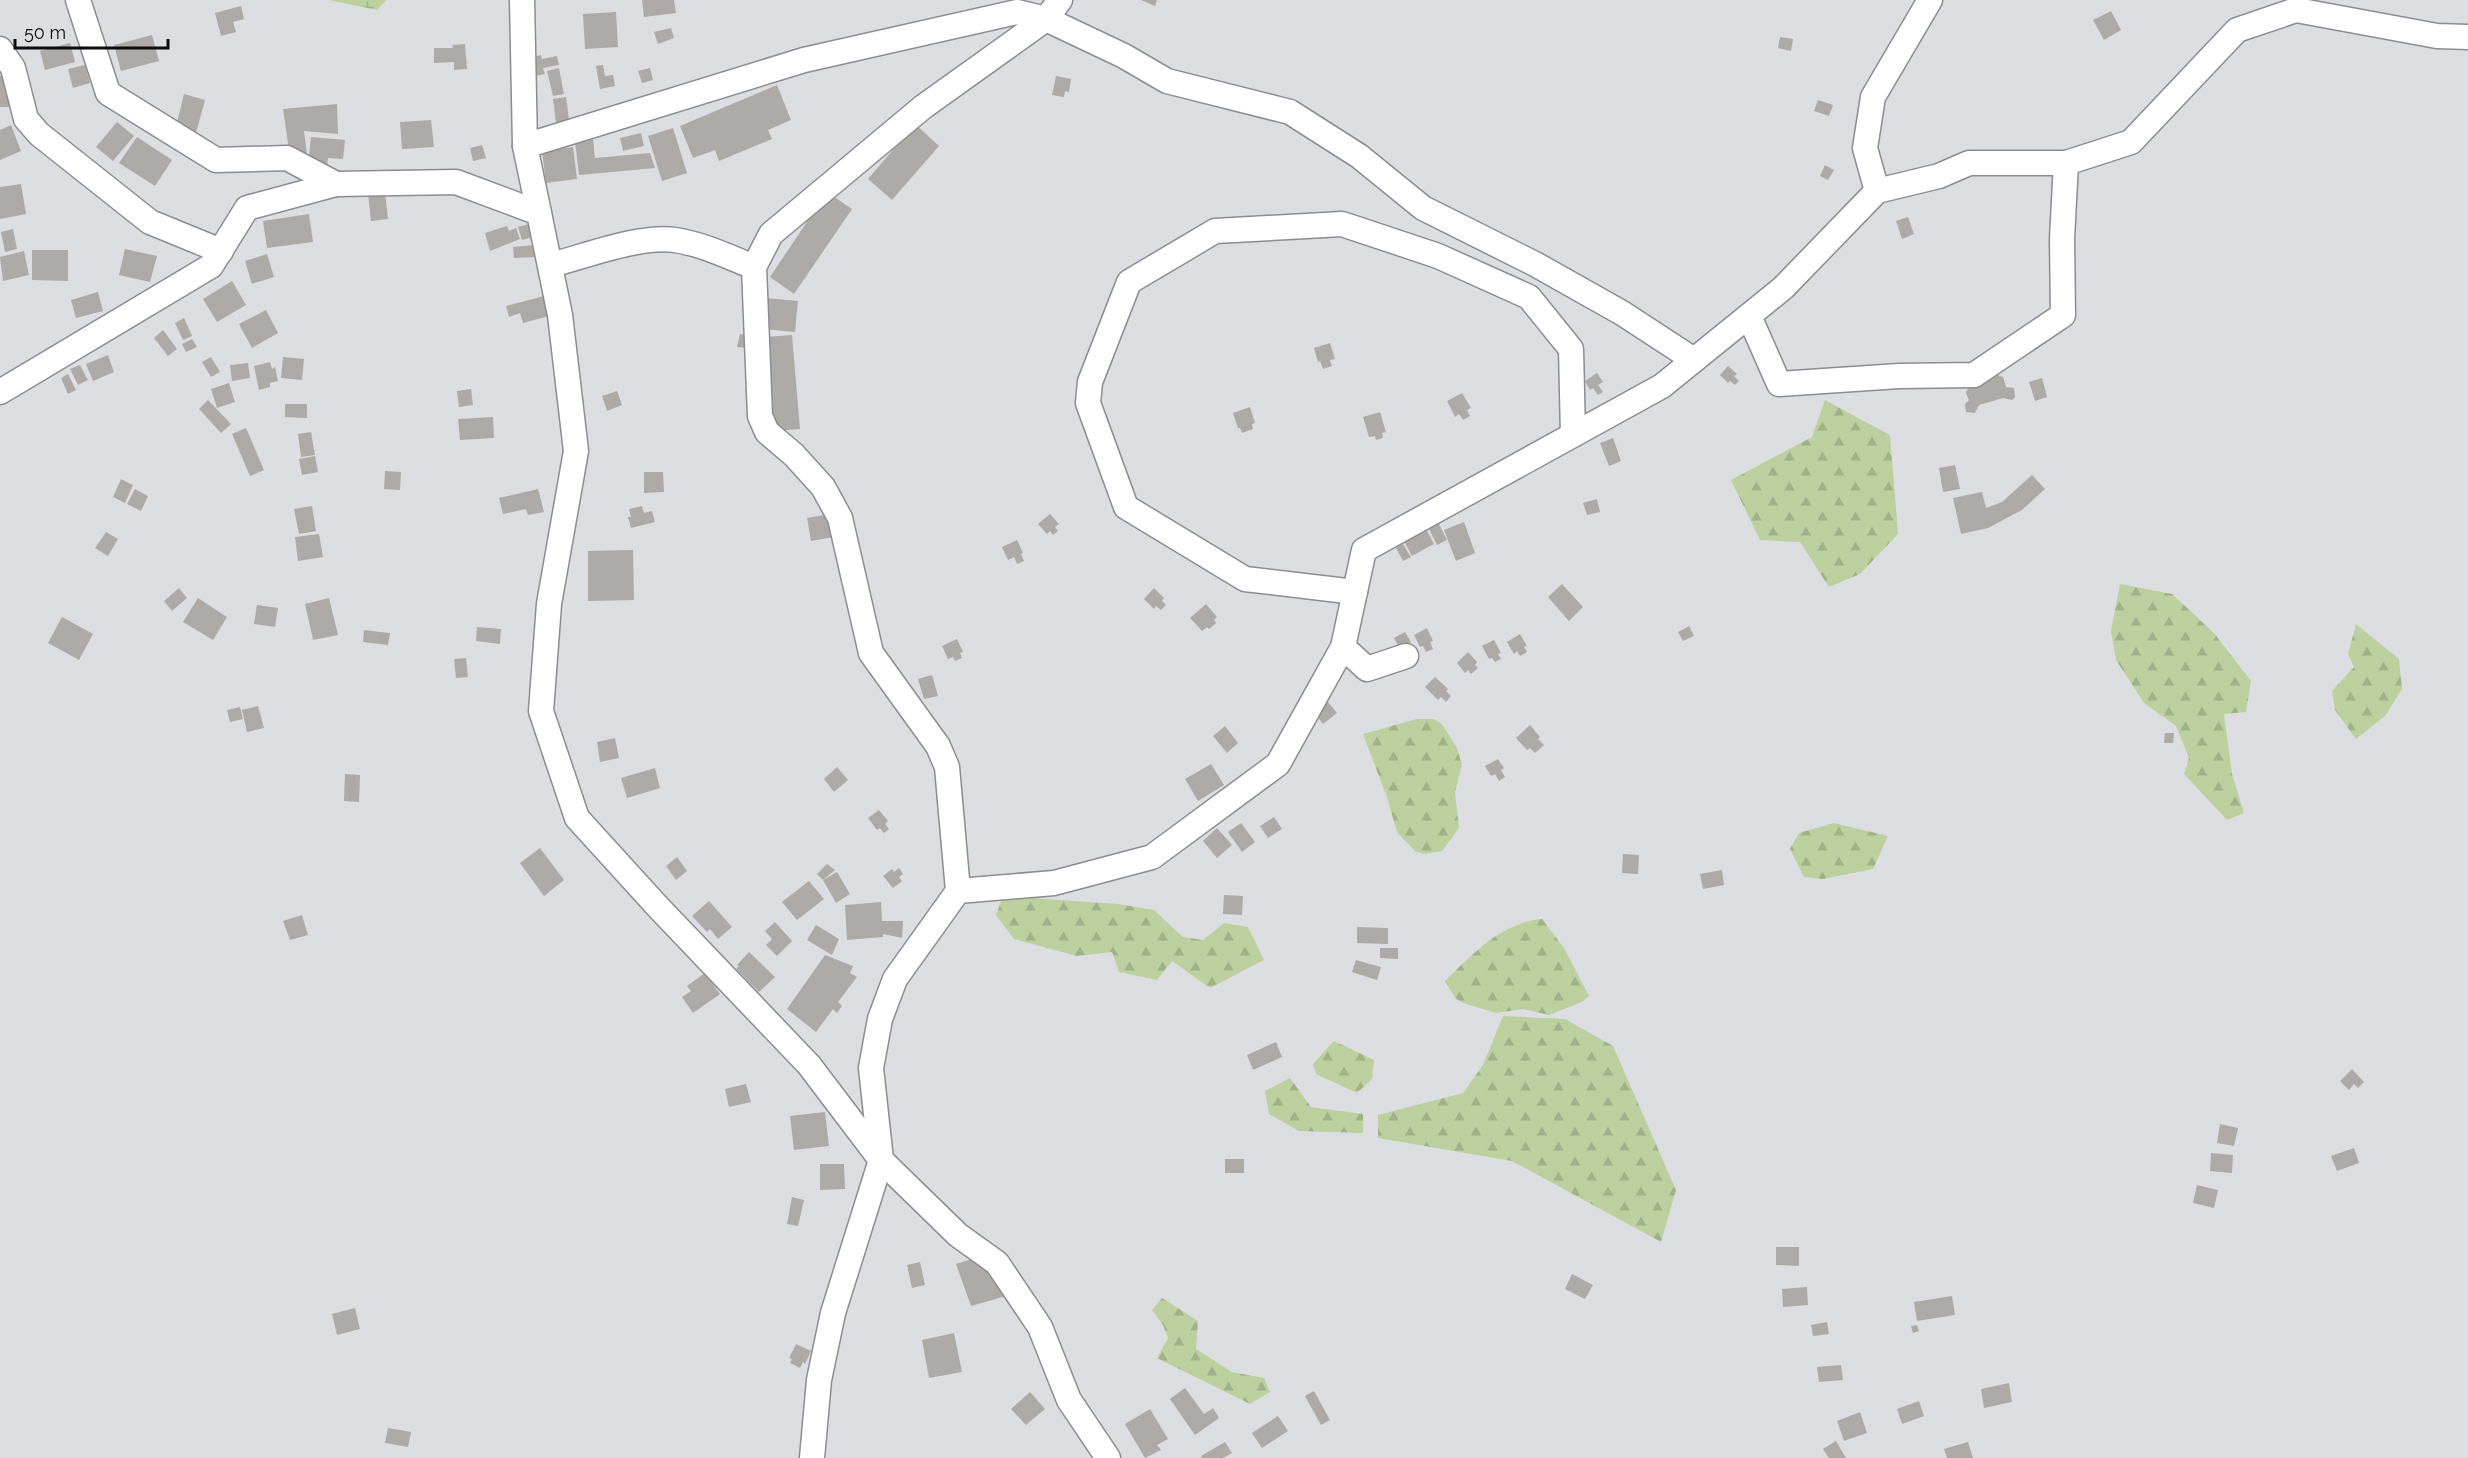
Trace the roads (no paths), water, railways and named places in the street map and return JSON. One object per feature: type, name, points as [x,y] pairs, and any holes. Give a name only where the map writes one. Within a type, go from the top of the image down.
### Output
[{"type":"street","points":[[78,0],[108,93],[216,160],[287,158],[336,184]]},
{"type":"street","points":[[522,0],[525,146],[560,315],[576,451],[549,604],[541,711],[577,818],[658,907],[809,1065],[880,1160],[958,1235],[997,1263],[1040,1327],[1069,1400],[1108,1458]]},
{"type":"street","points":[[1877,191],[1865,148],[1873,97],[1930,0]]},
{"type":"street","points":[[525,146],[804,60],[1017,12],[1053,9],[1124,56],[1167,81],[1290,112],[1359,156],[1423,208],[1535,264],[1612,308],[1694,360]]},
{"type":"street","points":[[812,1458],[819,1380],[833,1313],[880,1160],[871,1068],[880,1020],[895,979],[958,891],[946,767],[938,746],[871,653],[840,518],[823,488],[794,455],[767,432],[760,416],[754,267],[771,234],[923,107],[1053,9]]},
{"type":"street","points":[[958,891],[1054,883],[1152,857],[1278,764],[1343,647],[1364,550],[1662,387],[1783,288],[1877,191],[1939,176],[1969,163],[2066,164],[2131,142],[2237,30],[2296,10],[2437,36],[2468,37]]},
{"type":"street","points":[[0,49],[13,68],[26,119],[39,134],[150,222],[221,251]]},
{"type":"street","points":[[1749,316],[1779,384],[1899,376],[1974,375],[2063,315],[2061,239],[2066,164]]},
{"type":"street","points":[[0,392],[211,266],[247,208],[336,184],[456,182],[539,213]]},
{"type":"street","points":[[1354,592],[1245,579],[1126,507],[1088,403],[1090,382],[1130,282],[1215,231],[1342,224],[1438,256],[1529,297],[1571,350],[1573,435]]},
{"type":"street","points":[[551,265],[633,242],[673,240],[717,252],[754,267]]},
{"type":"street","points":[[1343,647],[1367,669],[1406,656]]}]
